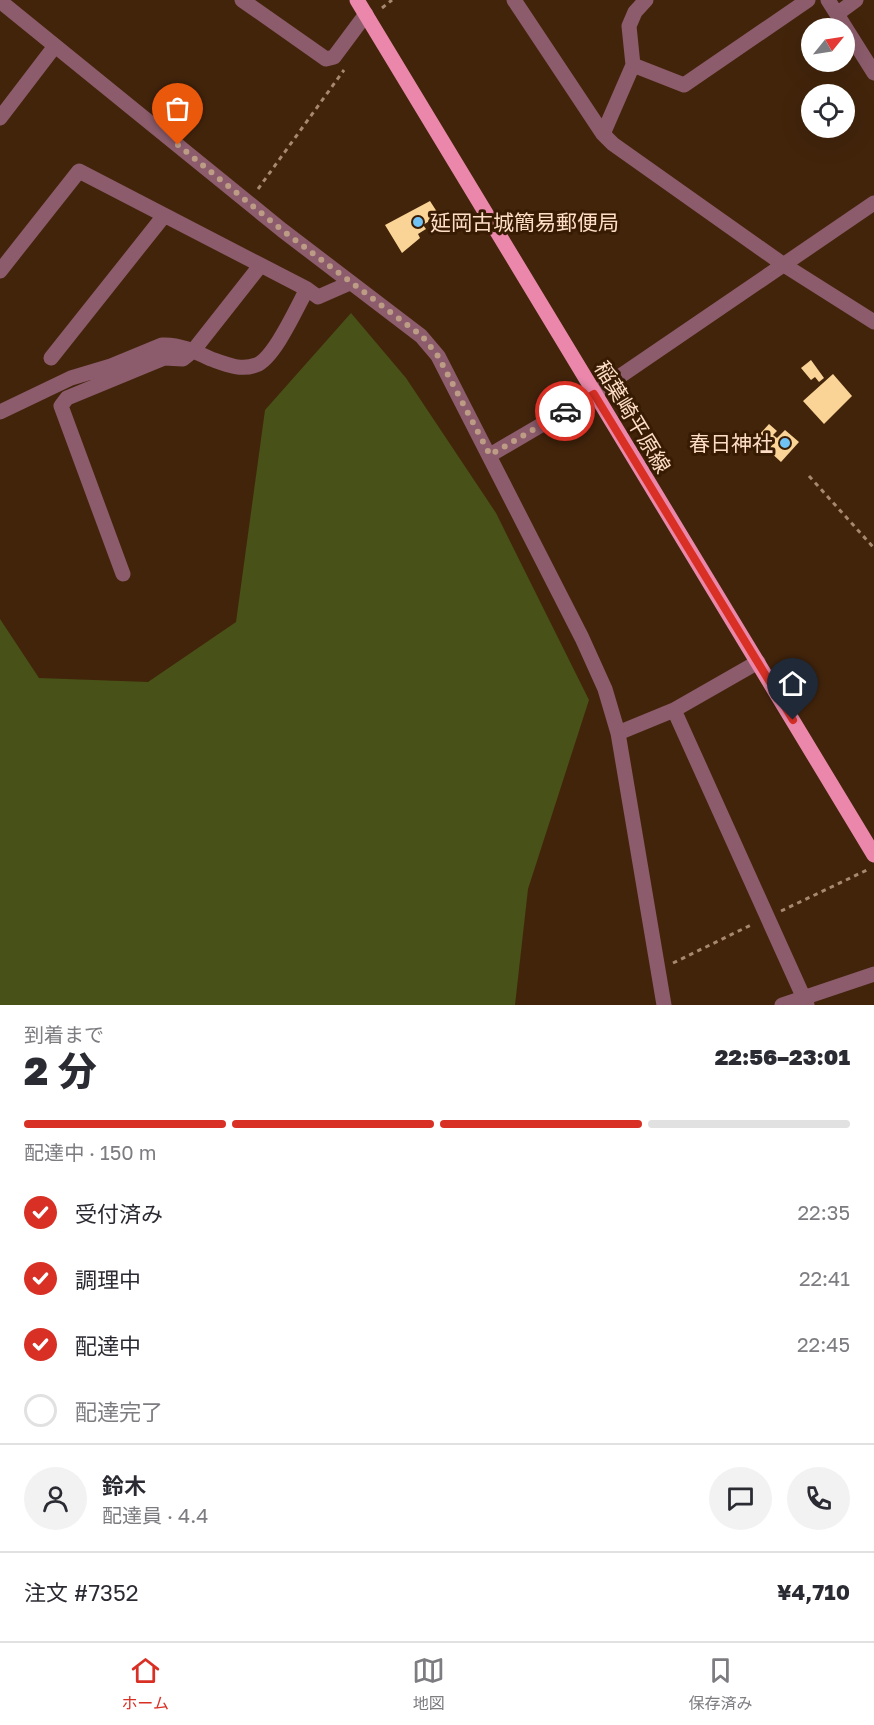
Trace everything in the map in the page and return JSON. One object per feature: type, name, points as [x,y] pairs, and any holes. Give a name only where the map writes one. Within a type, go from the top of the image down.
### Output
[{"type":"main road","name":"稲葉崎平原線","points":[[357,0],[874,855]]},
{"type":"street","points":[[242,0],[326,59],[334,57],[366,14]]},
{"type":"street","points":[[514,0],[603,134],[613,144],[784,265],[874,322]]},
{"type":"street","points":[[603,134],[633,65],[629,26],[635,12],[646,0]]},
{"type":"street","points":[[633,65],[684,85],[808,0]]},
{"type":"street","points":[[828,0],[874,73]]},
{"type":"street","points":[[837,14],[856,0]]},
{"type":"street","points":[[0,1],[248,202],[427,342],[443,366],[582,638],[605,689],[618,733],[664,1005]]},
{"type":"street","points":[[0,118],[55,46]]},
{"type":"street","points":[[0,271],[78,171],[307,289],[318,297],[350,283]]},
{"type":"street","points":[[490,455],[594,394],[874,203]]},
{"type":"street","points":[[51,358],[163,216]]},
{"type":"street","points":[[123,574],[61,406],[67,398],[164,358],[183,359],[193,351],[260,266]]},
{"type":"street","points":[[0,412],[71,378],[111,366],[162,345],[193,351],[231,367],[255,366],[267,359],[307,289]]},
{"type":"street","points":[[618,733],[674,710],[758,662]]},
{"type":"street","points":[[674,710],[805,1002]]},
{"type":"street","points":[[782,1005],[805,1002],[874,974]]},
{"type":"path","points":[[248,202],[346,67]]},
{"type":"path","points":[[809,476],[874,548]]},
{"type":"green space","points":[[351,313],[406,378],[496,513],[589,700],[528,889],[515,1005],[0,1005],[0,619],[39,678],[148,682],[236,622],[265,410]]},
{"type":"building","points":[[430,201],[439,215],[423,225],[426,229],[418,234],[420,238],[402,253],[385,225]]},
{"type":"building","points":[[811,360],[824,378],[819,382],[815,377],[811,380],[801,368]]},
{"type":"building","points":[[833,374],[852,396],[824,424],[803,401]]},
{"type":"building","name":"春日神社","points":[[769,424],[777,431],[773,435],[777,438],[785,430],[799,442],[781,462],[768,450],[773,444],[770,441],[767,444],[758,436]]},
{"type":"way so far","points":[[178,145],[282,230],[422,336],[438,356],[490,455],[565,411]]},
{"type":"place","name":"延岡古城簡易郵便局","points":[[418,222]]},
{"type":"place","name":"春日神社","points":[[785,443]]},
{"type":"route","points":[[565,411],[594,394],[793,720]]}]
